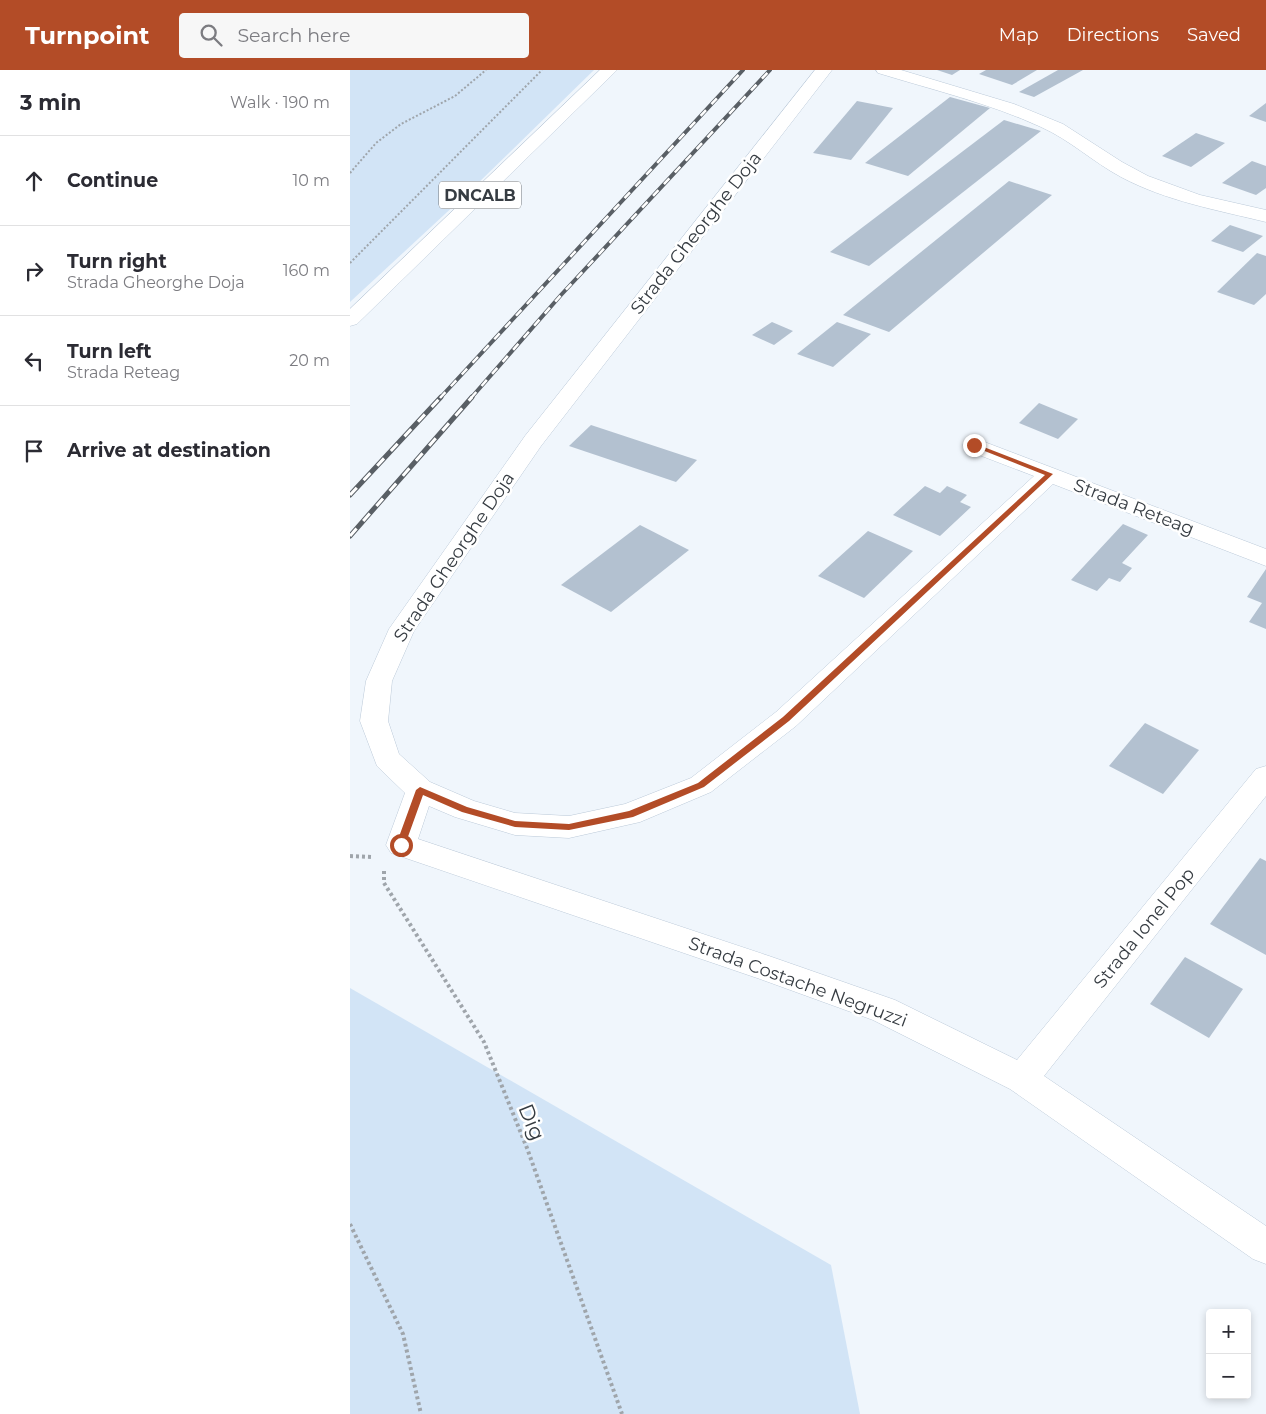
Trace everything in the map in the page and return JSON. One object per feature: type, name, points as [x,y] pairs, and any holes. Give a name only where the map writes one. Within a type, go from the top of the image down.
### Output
[{"type":"street","name":"DNCALB","points":[[350,320],[609,70]]},
{"type":"street","name":"Strada Gheorghe Doja","points":[[824,70],[533,441],[402,629],[379,681],[374,721],[387,759],[420,790],[464,809],[515,824],[569,827],[630,814],[701,785],[786,719],[1050,474]]},
{"type":"street","points":[[884,70],[1025,113],[1050,124],[1125,172],[1158,187],[1193,199],[1266,216]]},
{"type":"street","name":"Strada Reteag","points":[[974,445],[1266,558]]},
{"type":"street","name":"Strada Ionel Pop","points":[[1022,1079],[1266,776]]},
{"type":"street","points":[[394,855],[420,790]]},
{"type":"street","name":"Strada Costache Negruzzi","points":[[394,855],[769,969],[884,1010],[1022,1079],[1266,1247]]},
{"type":"path","points":[[350,174],[376,143],[401,124],[454,96],[486,70]]},
{"type":"path","points":[[350,263],[542,70]]},
{"type":"path","name":"Dig","points":[[394,855],[384,883],[484,1042],[527,1148],[622,1414]]},
{"type":"path","points":[[350,1224],[403,1334],[420,1414]]},
{"type":"shaded area","points":[[350,70],[594,70],[472,189],[350,302]]},
{"type":"shaded area","points":[[350,988],[831,1265],[860,1414],[350,1414]]},
{"type":"building","points":[[937,70],[960,70],[952,75]]},
{"type":"building","points":[[986,70],[1037,70],[1012,85],[979,74]]},
{"type":"building","points":[[1058,70],[1083,70],[1034,97],[1019,92]]},
{"type":"building","points":[[950,97],[990,108],[908,176],[865,163]]},
{"type":"building","points":[[857,101],[893,108],[851,160],[813,153]]},
{"type":"building","points":[[1266,103],[1266,122],[1249,116]]},
{"type":"building","points":[[1004,120],[1041,131],[869,266],[830,252]]},
{"type":"building","points":[[1196,133],[1225,143],[1191,167],[1162,156]]},
{"type":"building","points":[[1252,161],[1266,166],[1266,188],[1256,195],[1222,183]]},
{"type":"building","points":[[1009,181],[1052,195],[889,332],[843,315]]},
{"type":"building","points":[[1230,225],[1263,236],[1243,252],[1211,241]]},
{"type":"building","points":[[1257,253],[1266,256],[1266,294],[1254,305],[1217,292]]},
{"type":"building","points":[[772,322],[793,331],[774,345],[752,335]]},
{"type":"building","points":[[837,322],[871,334],[833,367],[797,354]]},
{"type":"building","points":[[1039,403],[1078,419],[1058,439],[1019,423]]},
{"type":"building","points":[[591,425],[697,460],[676,482],[569,446]]},
{"type":"building","points":[[925,486],[940,493],[947,486],[967,495],[960,502],[971,507],[940,536],[893,515]]},
{"type":"building","points":[[1123,524],[1148,535],[1122,563],[1132,568],[1120,582],[1109,578],[1097,591],[1071,580]]},
{"type":"building","points":[[640,525],[689,550],[611,612],[561,585]]},
{"type":"building","points":[[868,531],[913,551],[864,598],[818,576]]},
{"type":"building","points":[[1266,569],[1266,629],[1249,622],[1262,603],[1247,597]]},
{"type":"building","points":[[1145,723],[1199,750],[1163,794],[1109,766]]},
{"type":"building","points":[[1260,858],[1266,861],[1266,955],[1210,924]]},
{"type":"building","points":[[1185,957],[1243,989],[1209,1038],[1150,1004]]},
{"type":"railway","points":[[440,398],[743,70]]},
{"type":"railway","points":[[471,398],[561,295],[770,70]]},
{"type":"railway","points":[[350,495],[441,397]]},
{"type":"railway","points":[[350,536],[472,397]]},
{"type":"route","points":[[401,845],[420,790],[464,809],[515,824],[569,827],[630,814],[701,785],[786,719],[1050,474],[974,445]]}]
